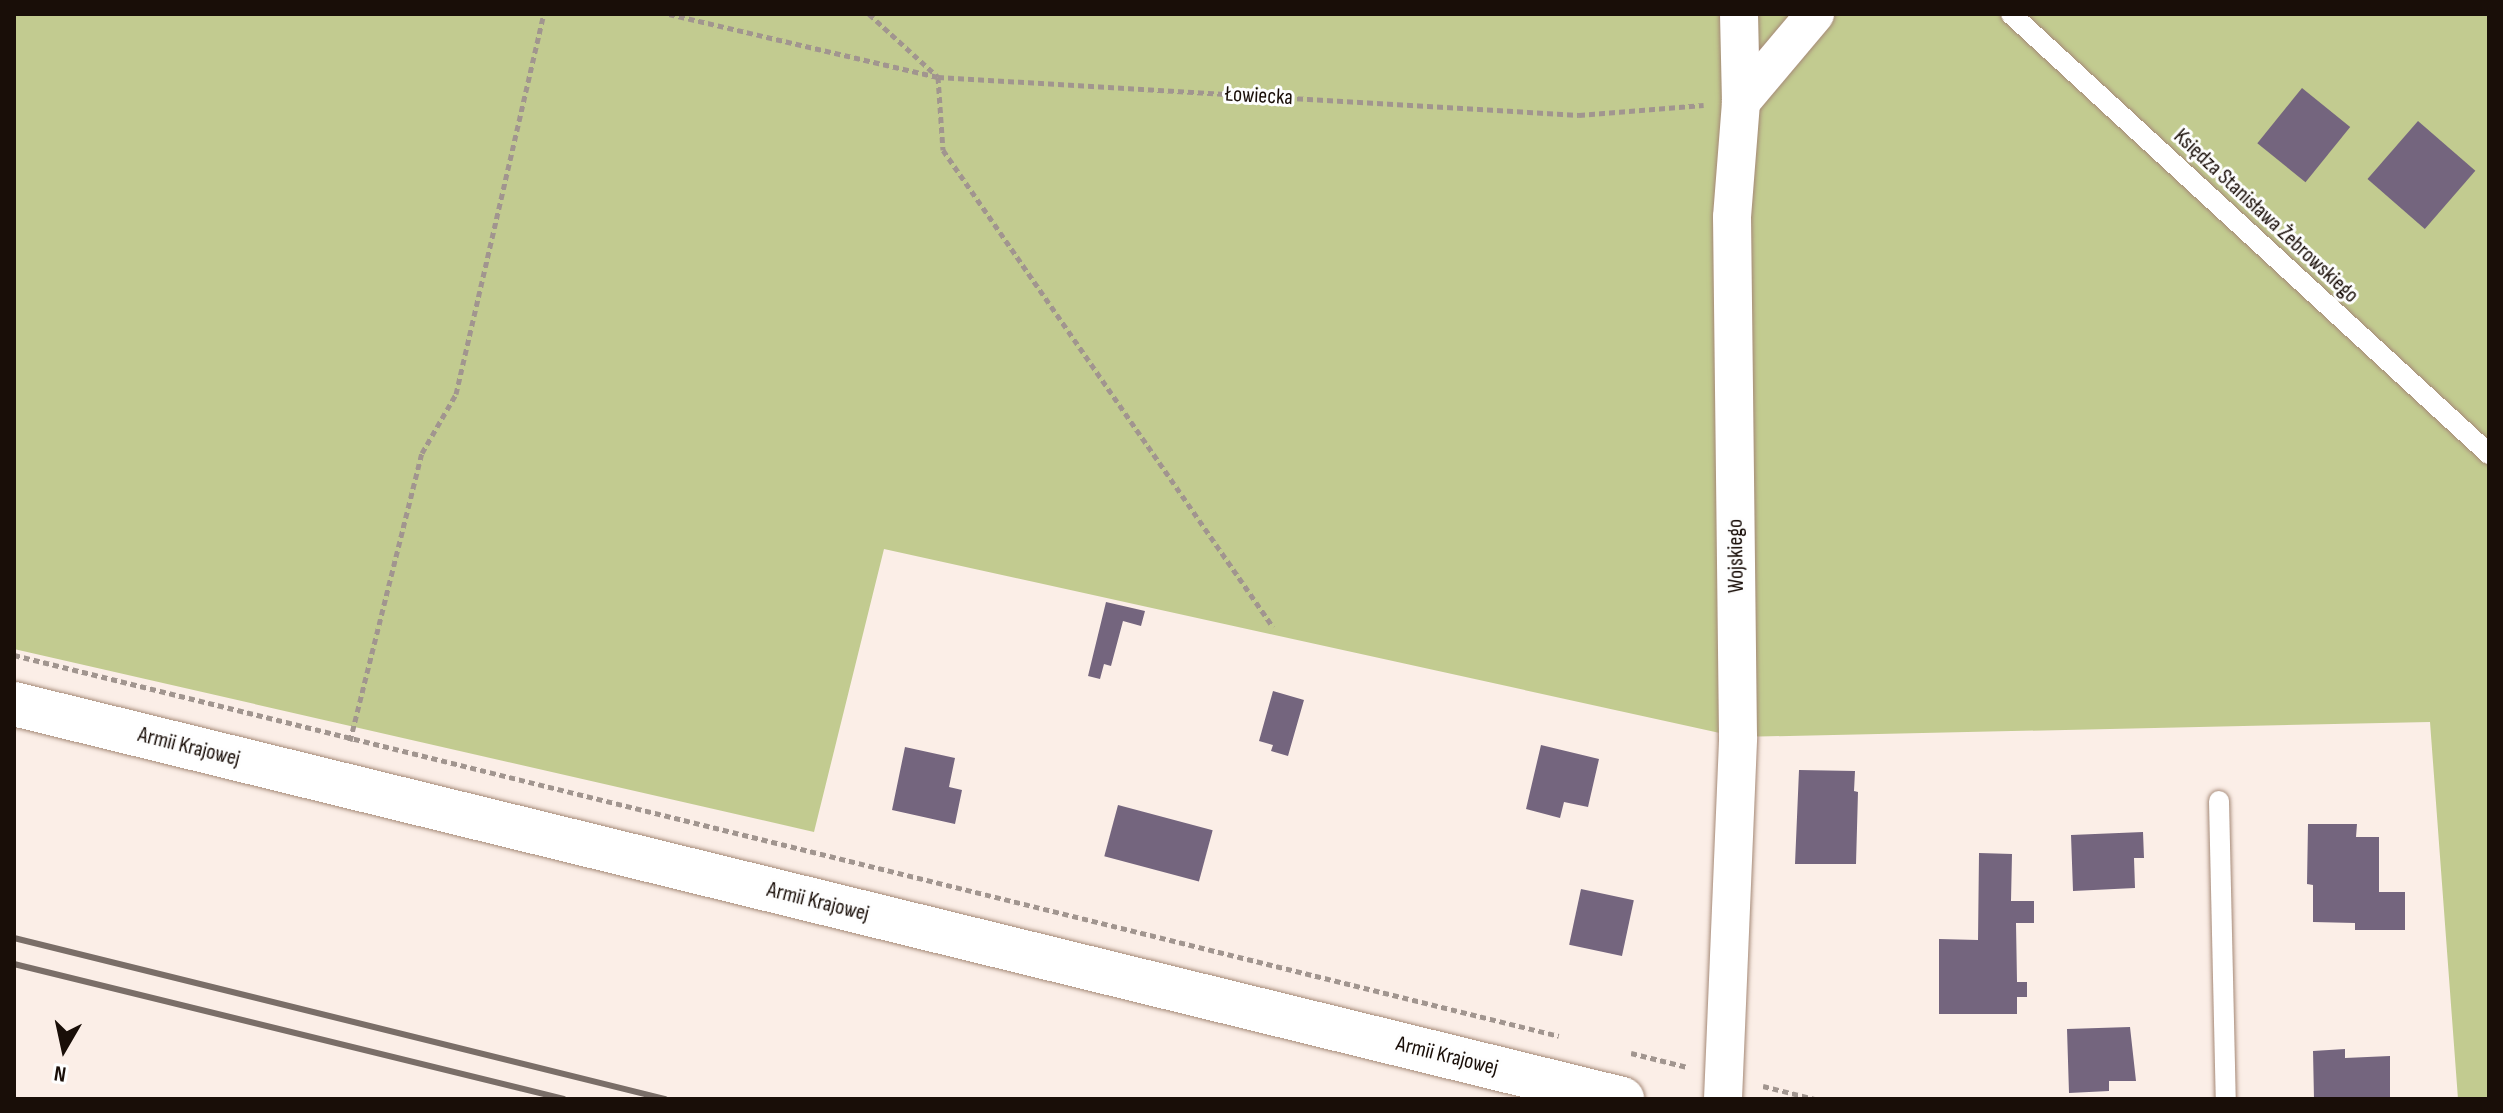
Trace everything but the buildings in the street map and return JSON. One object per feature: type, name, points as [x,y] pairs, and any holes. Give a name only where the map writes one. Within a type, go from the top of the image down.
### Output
[{"type":"main road","name":"Armii Krajowej","points":[[14,704],[1622,1099]]},
{"type":"street","name":"Wojskiego","points":[[1724,1088],[1738,737],[1732,217],[1741,102],[1739,14]]},
{"type":"street","points":[[1741,102],[1815,14]]},
{"type":"lane","name":"Księdza Stanisława Żebrowskiego","points":[[2011,14],[2489,454]]},
{"type":"lane","points":[[2219,801],[2226,1099]]},
{"type":"path","points":[[335,783],[351,738],[422,453],[456,394],[544,14]]},
{"type":"path","name":"Łowiecka","points":[[669,14],[938,77],[1579,115],[1741,102]]},
{"type":"path","points":[[869,14],[938,77],[943,150],[1273,627]]},
{"type":"path","points":[[14,655],[1570,1038]]},
{"type":"path","points":[[1616,1050],[1724,1088],[1815,1099]]},
{"type":"green space","points":[[14,14],[2489,14],[2489,1099],[2458,1099],[2430,722],[1738,737],[884,549],[814,832],[14,649]]},
{"type":"railway","points":[[14,938],[665,1099]]},
{"type":"railway","points":[[14,964],[564,1099]]}]
